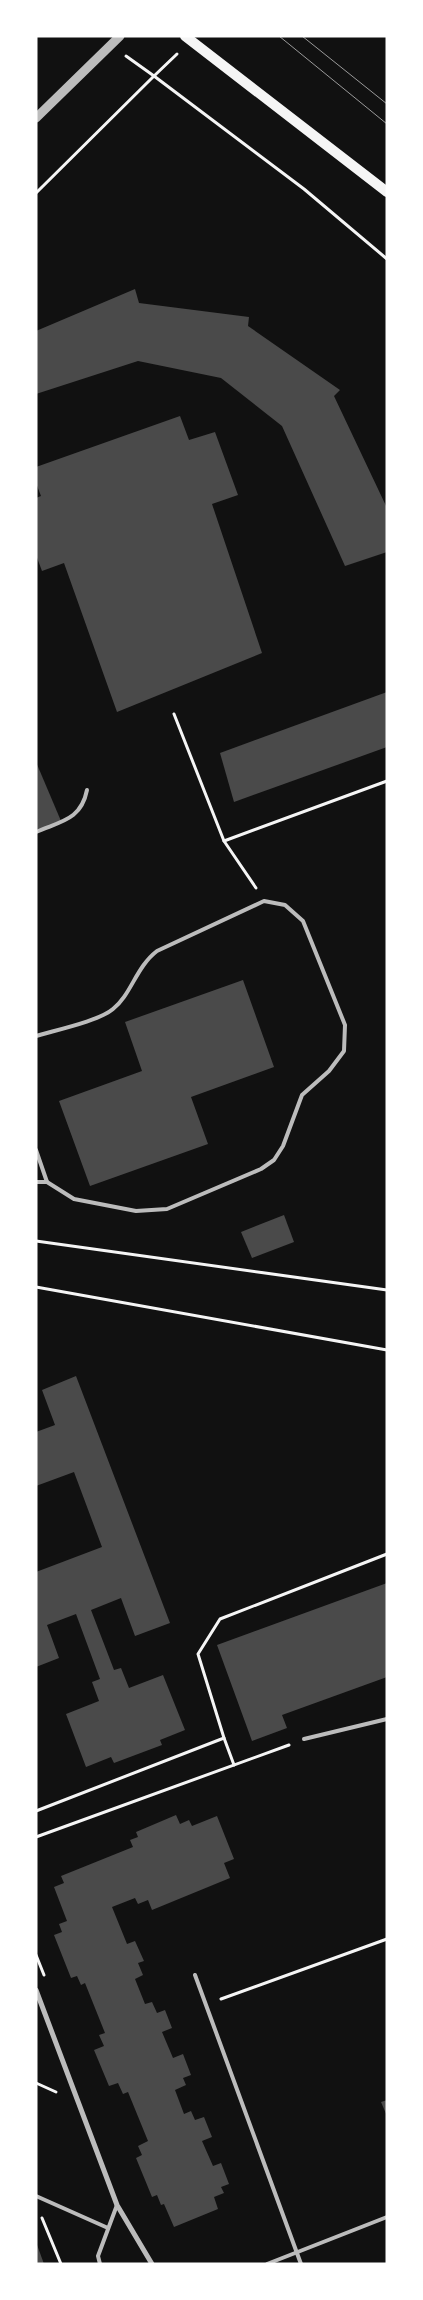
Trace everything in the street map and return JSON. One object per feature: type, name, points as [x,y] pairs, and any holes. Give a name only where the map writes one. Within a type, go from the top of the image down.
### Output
[{"type":"main road","points":[[188,38],[387,192]]},
{"type":"street","points":[[36,118],[120,36]]},
{"type":"street","points":[[36,1990],[117,2205],[152,2264]]},
{"type":"lane","points":[[36,832],[74,815],[84,805],[87,790]]},
{"type":"lane","points":[[36,1036],[102,1016],[114,1009],[146,959],[157,950],[264,902],[285,905],[303,922],[345,1025],[344,1051],[329,1071],[302,1095],[284,1146],[274,1160],[261,1168],[167,1209],[136,1211],[74,1199],[47,1182],[36,1182]]},
{"type":"lane","points":[[36,1150],[47,1182]]},
{"type":"lane","points":[[304,1739],[387,1719]]},
{"type":"lane","points":[[195,1975],[301,2264]]},
{"type":"lane","points":[[36,2196],[108,2228]]},
{"type":"lane","points":[[100,2264],[98,2256],[117,2205]]},
{"type":"lane","points":[[267,2264],[387,2217]]},
{"type":"path","points":[[36,194],[154,76],[188,38]]},
{"type":"path","points":[[154,76],[304,189],[387,259]]},
{"type":"path","points":[[174,714],[224,841],[264,902]]},
{"type":"path","points":[[224,841],[387,781]]},
{"type":"path","points":[[36,1242],[387,1290]]},
{"type":"path","points":[[36,1287],[387,1350]]},
{"type":"path","points":[[234,1765],[198,1654],[220,1620],[387,1554]]},
{"type":"path","points":[[36,1811],[224,1738]]},
{"type":"path","points":[[36,1837],[304,1739]]},
{"type":"path","points":[[206,2005],[387,1939]]},
{"type":"path","points":[[40,2212],[61,2264]]},
{"type":"building","points":[[135,289],[139,303],[249,317],[248,326],[340,390],[334,396],[387,508],[387,552],[345,566],[282,426],[221,378],[138,361],[36,394],[36,331]]},
{"type":"building","points":[[180,416],[189,440],[215,432],[238,495],[212,504],[262,653],[117,712],[64,563],[42,571],[36,555],[36,498],[41,496],[36,483],[36,467]]},
{"type":"building","points":[[387,692],[387,747],[234,802],[220,753]]},
{"type":"building","points":[[36,762],[61,821],[36,831]]},
{"type":"building","points":[[243,980],[274,1067],[191,1097],[208,1144],[90,1186],[59,1101],[142,1071],[125,1022]]},
{"type":"building","points":[[284,1215],[294,1242],[252,1258],[241,1232]]},
{"type":"building","points":[[76,1376],[170,1623],[135,1636],[121,1598],[91,1610],[114,1670],[121,1668],[129,1688],[163,1675],[185,1730],[160,1740],[162,1745],[114,1763],[111,1757],[86,1767],[66,1714],[99,1701],[92,1682],[100,1679],[76,1614],[47,1625],[59,1658],[36,1667],[36,1572],[102,1547],[74,1472],[36,1486],[36,1432],[55,1425],[42,1390]]},
{"type":"building","points":[[387,1583],[387,1677],[282,1715],[287,1728],[252,1741],[217,1645]]},
{"type":"building","points":[[176,1815],[180,1824],[189,1820],[192,1826],[217,1816],[234,1859],[224,1863],[230,1878],[152,1910],[148,1900],[138,1904],[135,1898],[112,1907],[127,1944],[135,1941],[144,1961],[138,1963],[143,1975],[135,1979],[145,2004],[152,2002],[157,2013],[165,2010],[172,2028],[162,2032],[173,2058],[183,2054],[191,2075],[183,2078],[186,2085],[175,2090],[184,2114],[191,2111],[195,2120],[204,2117],[212,2137],[202,2141],[213,2166],[221,2163],[229,2184],[221,2187],[224,2193],[214,2197],[218,2209],[174,2227],[164,2204],[161,2205],[157,2195],[152,2197],[136,2158],[142,2155],[138,2146],[148,2141],[128,2092],[123,2094],[118,2083],[109,2086],[94,2050],[104,2046],[99,2035],[105,2033],[85,1983],[81,1985],[77,1976],[71,1978],[54,1935],[62,1932],[59,1924],[67,1921],[54,1887],[64,1883],[61,1876],[133,1847],[130,1840],[138,1837],[136,1832]]},
{"type":"building","points":[[387,2100],[387,2116],[381,2102]]},
{"type":"building","points":[[36,2242],[44,2264],[36,2264]]},
{"type":"tram line","points":[[279,36],[387,124]]},
{"type":"tram line","points":[[302,36],[387,104]]}]
